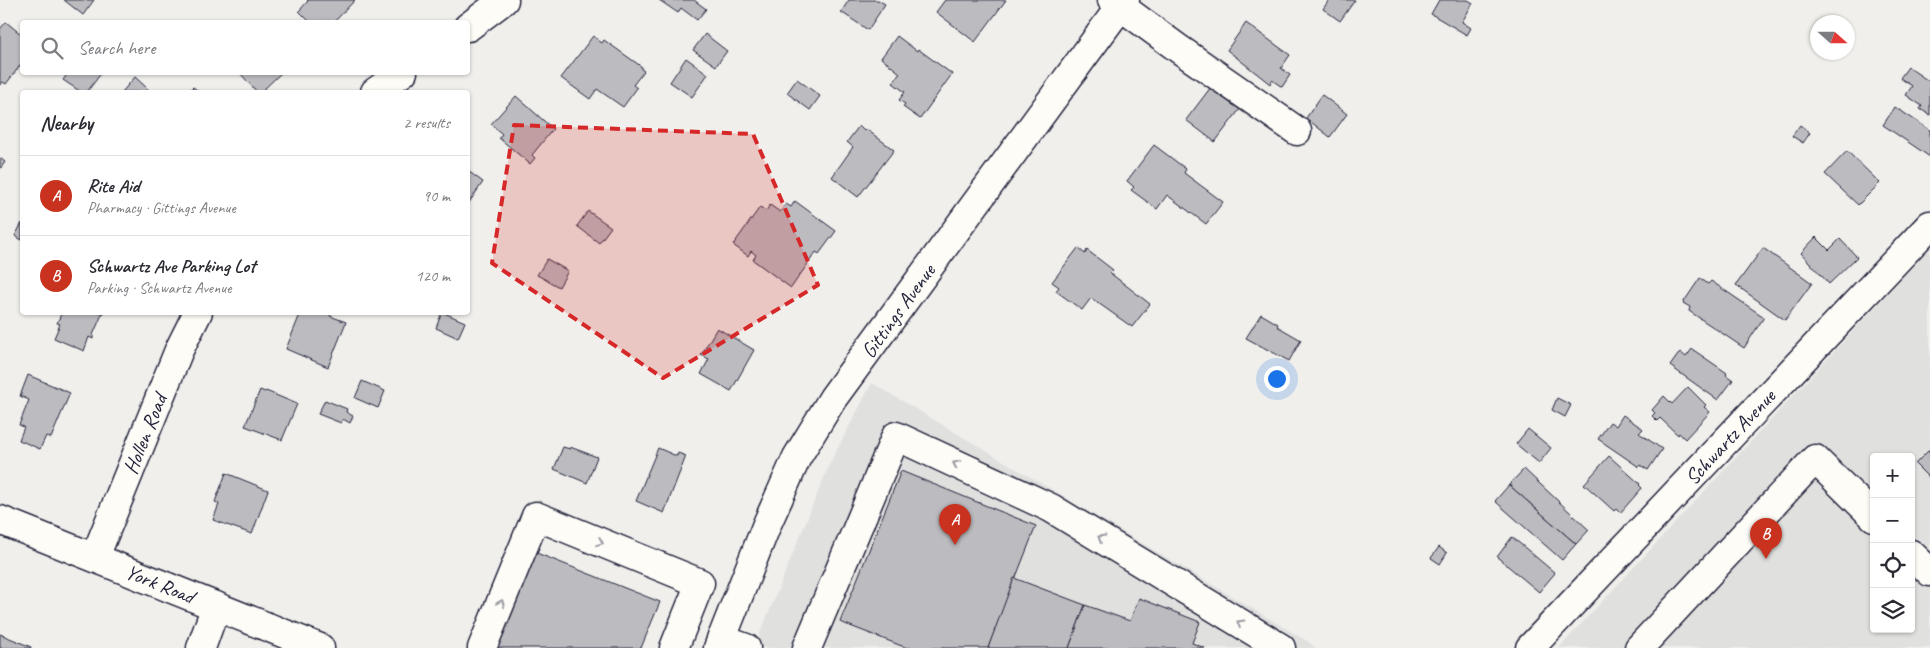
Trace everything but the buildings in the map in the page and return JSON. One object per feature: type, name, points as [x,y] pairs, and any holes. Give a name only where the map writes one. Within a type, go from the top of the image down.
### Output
[{"type":"street","points":[[470,26],[504,0]]},
{"type":"street","points":[[1119,2],[1179,50],[1297,130]]},
{"type":"street","name":"Gittings Avenue","points":[[728,645],[767,524],[797,457],[833,398],[1119,2]]},
{"type":"street","points":[[378,90],[399,75]]},
{"type":"street","name":"Schwartz Avenue","points":[[1530,648],[1930,226]]},
{"type":"street","name":"Hollen Road","points":[[95,557],[180,350],[197,315]]},
{"type":"street","points":[[807,648],[896,436],[1051,508],[1281,648]]},
{"type":"street","points":[[1639,648],[1815,460],[1870,513]]},
{"type":"street","points":[[482,648],[536,516],[700,583],[674,648]]},
{"type":"street","name":"York Road","points":[[0,520],[320,648]]},
{"type":"street","points":[[1915,558],[1930,572]]},
{"type":"street","points":[[201,648],[216,606]]},
{"type":"highlighted area","points":[[514,125],[753,134],[818,285],[663,378],[492,263]]},
{"type":"shaded area","points":[[1930,248],[1930,648],[1559,648]]},
{"type":"shaded area","points":[[872,383],[1316,648],[754,648],[830,463]]},
{"type":"place","name":"Rite Aid","points":[[955,545]]},
{"type":"place","name":"Schwartz Ave Parking Lot","points":[[1766,559]]}]
